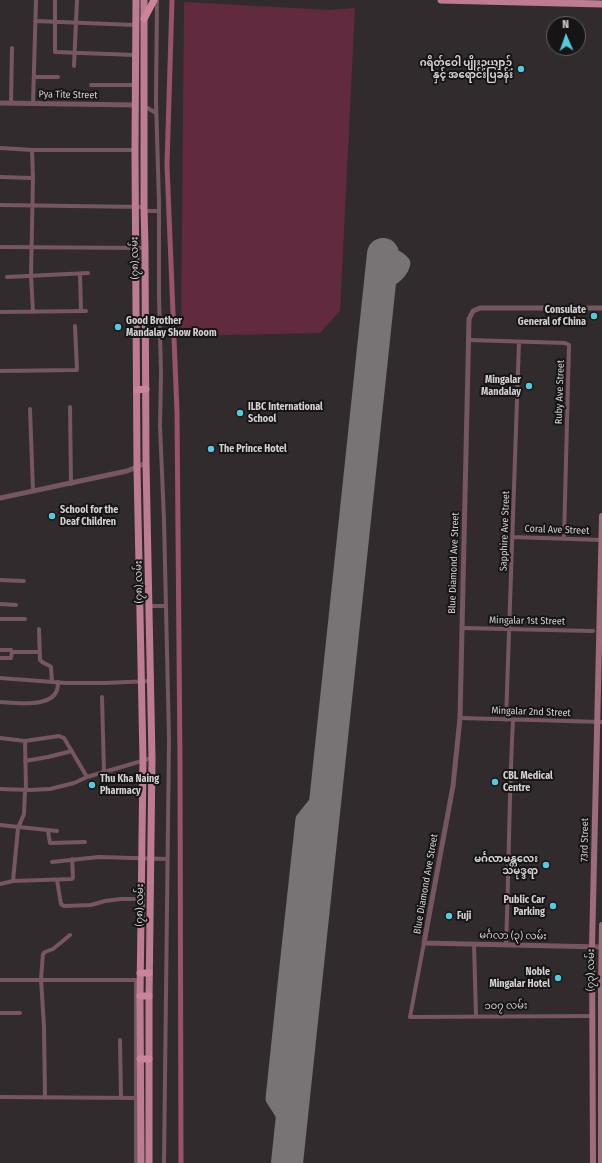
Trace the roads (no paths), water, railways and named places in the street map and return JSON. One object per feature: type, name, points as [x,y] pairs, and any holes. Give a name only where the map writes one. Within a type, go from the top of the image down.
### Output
[{"type":"highway","points":[[144,19],[156,0]]},
{"type":"highway","points":[[136,335],[146,334]]},
{"type":"highway","points":[[137,390],[146,389]]},
{"type":"highway","points":[[139,978],[150,973]]},
{"type":"highway","points":[[140,996],[149,996]]},
{"type":"highway","points":[[140,1059],[149,1059]]},
{"type":"main road","name":"(၇၈) လမ်း","points":[[136,0],[135,207],[137,468],[143,760],[139,978],[140,1059],[138,1098],[142,1163]]},
{"type":"main road","name":"(၇၈) လမ်း","points":[[144,0],[146,463],[152,758],[149,996],[149,1163]]},
{"type":"main road","points":[[441,0],[602,4]]},
{"type":"main road","name":"73rd Street","points":[[593,1163],[592,947],[600,722],[602,516]]},
{"type":"main road","name":"(၇၃) လမ်း","points":[[601,1016],[602,925]]},
{"type":"main road","name":"၁၀၇ လမ်း","points":[[593,1016],[601,1016]]},
{"type":"main road","points":[[601,1016],[601,1163]]},
{"type":"street","points":[[33,104],[36,0]]},
{"type":"street","points":[[55,0],[55,52],[135,55]]},
{"type":"street","points":[[74,66],[77,0]]},
{"type":"street","points":[[156,0],[156,113],[161,373],[160,426],[164,520],[168,739],[164,1163]]},
{"type":"street","points":[[35,21],[135,24]]},
{"type":"street","points":[[11,103],[12,48]]},
{"type":"street","points":[[34,77],[58,77]]},
{"type":"street","points":[[91,85],[135,86]]},
{"type":"street","name":"Pya Tite Street","points":[[0,103],[135,106]]},
{"type":"street","points":[[144,105],[156,113]]},
{"type":"street","points":[[0,148],[32,150],[135,150]]},
{"type":"street","points":[[32,150],[33,178],[30,276],[33,312]]},
{"type":"street","points":[[0,177],[33,178]]},
{"type":"street","points":[[0,205],[135,207],[159,211]]},
{"type":"street","points":[[0,247],[145,248]]},
{"type":"street","points":[[7,277],[88,273]]},
{"type":"street","points":[[80,274],[81,311]]},
{"type":"street","name":"Blue Diamond Ave Street","points":[[424,943],[453,786],[460,718],[469,319],[473,311],[480,308],[602,308]]},
{"type":"street","points":[[0,312],[86,311]]},
{"type":"street","points":[[0,371],[77,370],[75,326]]},
{"type":"street","name":"Ruby Ave Street","points":[[469,340],[565,343],[569,346],[564,538]]},
{"type":"street","name":"Sapphire Ave Street","points":[[506,720],[519,342]]},
{"type":"street","points":[[70,407],[71,484]]},
{"type":"street","points":[[30,409],[33,491]]},
{"type":"street","points":[[0,498],[127,471],[146,463]]},
{"type":"street","name":"Coral Ave Street","points":[[512,537],[602,540]]},
{"type":"street","points":[[0,580],[24,581]]},
{"type":"street","points":[[0,604],[16,605]]},
{"type":"street","points":[[150,606],[165,606]]},
{"type":"street","points":[[0,619],[25,619]]},
{"type":"street","name":"Mingalar 1st Street","points":[[462,628],[593,631]]},
{"type":"street","points":[[39,629],[40,660],[42,663],[50,665],[52,682]]},
{"type":"street","points":[[0,650],[11,650],[12,652],[40,652]]},
{"type":"street","points":[[0,658],[11,658],[12,652]]},
{"type":"street","points":[[0,678],[52,682],[105,683],[151,681]]},
{"type":"street","points":[[0,702],[21,704],[48,699],[54,696],[58,690],[58,682]]},
{"type":"street","points":[[102,697],[104,772]]},
{"type":"street","name":"Mingalar 2nd Street","points":[[460,718],[600,722]]},
{"type":"street","points":[[506,945],[510,770],[513,720]]},
{"type":"street","points":[[0,738],[25,741],[59,736],[64,738],[87,777]]},
{"type":"street","points":[[13,881],[18,828],[24,814],[25,741]]},
{"type":"street","points":[[25,761],[72,751]]},
{"type":"street","points":[[0,789],[50,789],[74,783],[87,777],[152,758]]},
{"type":"street","points":[[0,826],[57,831]]},
{"type":"street","points":[[48,831],[50,843],[85,842]]},
{"type":"street","points":[[52,862],[99,856],[167,859]]},
{"type":"street","points":[[0,884],[13,881],[72,879],[72,859]]},
{"type":"street","points":[[57,880],[61,904],[64,906],[91,905],[105,901],[122,899],[141,899]]},
{"type":"street","points":[[45,1098],[44,1027],[40,979],[43,954],[53,949],[70,935]]},
{"type":"street","name":"မင်္ဂလာ (၃) လမ်း","points":[[424,943],[601,947]]},
{"type":"street","name":"၁၀၇ လမ်း","points":[[424,943],[410,1017],[593,1016]]},
{"type":"street","points":[[474,944],[476,1016]]},
{"type":"street","points":[[0,980],[139,978],[136,1163]]},
{"type":"street","points":[[0,1013],[20,1013]]},
{"type":"street","points":[[120,1040],[121,1098]]},
{"type":"street","points":[[0,1097],[149,1098]]},
{"type":"waterway","points":[[172,0],[167,165],[177,412],[181,1163]]},
{"type":"place","name":"ဂရိတ်ဝေါ ပျိုးဥယျာဉ် နှင့် အရောင်းပြခန်း","points":[[521,69]]},
{"type":"place","name":"Consulate General of China","points":[[594,316]]},
{"type":"place","name":"Good Brother Mandalay Show Room","points":[[118,327]]},
{"type":"place","name":"Mingalar Mandalay","points":[[529,386]]},
{"type":"place","name":"ILBC International School","points":[[240,413]]},
{"type":"place","name":"The Prince Hotel","points":[[211,449]]},
{"type":"place","name":"School for the Deaf Children","points":[[52,516]]},
{"type":"place","name":"CBL Medical Centre","points":[[495,782]]},
{"type":"place","name":"Thu Kha Naing Pharmacy","points":[[92,785]]},
{"type":"place","name":"မင်္ဂလာမန္တလေး သမုဒ္ဒရာ","points":[[546,865]]},
{"type":"place","name":"Public Car Parking","points":[[553,906]]},
{"type":"place","name":"Fuji","points":[[449,916]]},
{"type":"place","name":"Noble Mingalar Hotel","points":[[558,978]]}]
